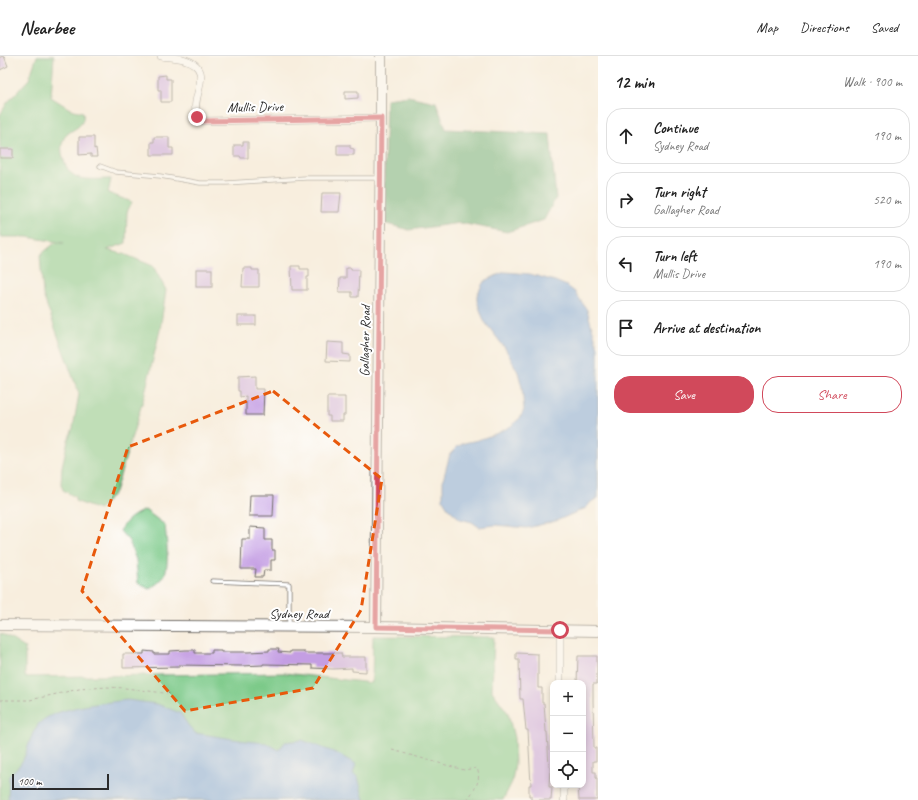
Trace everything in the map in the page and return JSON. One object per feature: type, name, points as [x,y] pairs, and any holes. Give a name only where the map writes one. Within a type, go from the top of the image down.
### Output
[{"type":"street","name":"Mullis Drive","points":[[161,56],[183,59],[193,63],[199,70],[202,78],[195,110],[197,117],[203,121],[381,118]]},
{"type":"street","name":"Gallagher Road","points":[[376,627],[381,56]]},
{"type":"street","name":"Sydney Road","points":[[0,625],[376,627],[598,631]]},
{"type":"street","points":[[560,630],[560,680]]},
{"type":"street","points":[[564,788],[564,800]]},
{"type":"lane","points":[[100,166],[116,172],[160,176],[200,184],[227,184],[306,178],[380,178]]},
{"type":"lane","points":[[212,581],[289,584],[288,627]]},
{"type":"path","points":[[0,700],[30,700],[79,689],[106,687],[172,694]]},
{"type":"path","points":[[392,750],[464,770],[477,768],[479,774],[477,786],[467,800]]},
{"type":"highlighted area","points":[[273,391],[382,479],[361,610],[313,688],[185,711],[82,591],[128,447]]},
{"type":"green space","points":[[37,56],[54,56],[51,97],[70,109],[83,112],[83,118],[80,125],[64,138],[62,143],[62,155],[66,166],[75,176],[81,178],[111,179],[108,193],[132,202],[127,212],[126,243],[107,250],[124,254],[153,266],[166,290],[160,330],[144,397],[115,492],[99,510],[75,501],[75,497],[63,490],[61,484],[62,467],[68,440],[73,428],[79,394],[43,295],[40,255],[55,243],[64,243],[27,237],[0,236],[0,115],[7,103],[29,79]]},
{"type":"green space","points":[[408,96],[436,102],[446,129],[550,134],[556,198],[544,220],[507,232],[460,223],[409,230],[383,223],[386,99]]},
{"type":"green space","points":[[145,510],[165,525],[167,545],[165,574],[158,583],[149,589],[138,583],[136,560],[129,541],[120,531],[130,518]]},
{"type":"green space","points":[[0,633],[25,648],[25,677],[285,673],[372,683],[373,636],[494,637],[492,691],[508,713],[514,738],[515,764],[512,782],[503,800],[0,800]]},
{"type":"water","points":[[505,272],[530,274],[555,281],[567,286],[575,292],[587,310],[598,348],[598,498],[591,502],[586,508],[556,521],[527,528],[496,525],[479,527],[472,522],[460,519],[448,508],[443,500],[443,480],[450,454],[464,443],[498,433],[511,426],[520,418],[524,410],[522,387],[518,372],[505,348],[484,321],[477,301],[477,295],[483,283],[488,279]]},
{"type":"water","points":[[127,700],[157,704],[180,713],[195,733],[266,743],[279,750],[285,742],[302,740],[336,753],[356,764],[353,774],[358,777],[364,800],[8,800],[9,776],[22,762],[37,726],[44,720],[53,714],[65,710]]},
{"type":"building","points":[[4,56],[8,66],[0,70],[0,57]]},
{"type":"building","points":[[166,75],[166,79],[171,79],[171,102],[161,102],[161,90],[158,90],[158,76]]},
{"type":"building","points":[[345,91],[358,91],[358,98],[345,99]]},
{"type":"building","points":[[79,137],[94,137],[94,149],[96,148],[97,157],[91,157],[91,154],[79,155]]},
{"type":"building","points":[[154,137],[169,137],[169,148],[173,148],[173,155],[151,155],[151,142],[154,142]]},
{"type":"building","points":[[243,142],[248,142],[248,158],[234,156],[234,145],[243,145]]},
{"type":"building","points":[[337,145],[350,145],[350,148],[354,149],[354,155],[337,155]]},
{"type":"building","points":[[0,149],[13,149],[13,158],[0,158]]},
{"type":"building","points":[[322,193],[341,193],[339,212],[321,212]]},
{"type":"building","points":[[291,266],[300,266],[300,269],[309,269],[309,277],[307,277],[307,290],[292,290]]},
{"type":"building","points":[[243,268],[259,270],[259,287],[242,287]]},
{"type":"building","points":[[346,268],[351,268],[351,270],[359,270],[358,297],[352,297],[352,292],[339,292],[340,278],[346,278]]},
{"type":"building","points":[[196,269],[212,269],[212,287],[196,287]]},
{"type":"building","points":[[238,316],[256,316],[256,325],[238,325]]},
{"type":"building","points":[[327,342],[343,343],[343,354],[350,355],[350,362],[326,361]]},
{"type":"building","points":[[255,376],[255,389],[264,389],[263,415],[246,415],[246,396],[240,397],[240,391],[238,391],[238,377]]},
{"type":"building","points":[[327,397],[345,397],[345,415],[343,415],[343,421],[330,421],[330,416],[327,416]]},
{"type":"building","points":[[250,495],[274,495],[273,516],[249,516]]},
{"type":"building","points":[[250,527],[265,528],[265,540],[272,540],[272,550],[275,550],[275,560],[271,560],[271,570],[264,570],[263,577],[255,577],[256,569],[241,569],[242,539],[250,539]]},
{"type":"building","points":[[269,649],[279,649],[278,652],[290,653],[290,651],[304,651],[304,653],[341,653],[342,657],[366,657],[366,672],[352,671],[352,668],[333,669],[312,668],[312,665],[263,664],[241,666],[179,665],[179,667],[123,668],[123,654],[144,654],[144,651],[154,652],[154,654],[170,654],[170,651],[186,650],[195,650],[195,653],[212,653],[212,650],[221,650],[221,652],[248,652],[269,651]]},
{"type":"building","points":[[516,653],[538,654],[538,688],[542,688],[542,703],[544,703],[550,767],[549,787],[552,788],[551,800],[531,800],[531,796],[529,796],[529,785],[531,785],[528,730],[526,730],[523,699],[520,699],[519,659],[516,659]]},
{"type":"building","points":[[578,656],[597,656],[597,684],[593,684],[594,748],[596,748],[596,761],[593,761],[593,772],[596,772],[597,778],[597,800],[579,800],[578,788],[586,788],[586,680],[577,680]]},
{"type":"route","points":[[197,117],[203,121],[381,118],[376,627],[560,630]]}]
